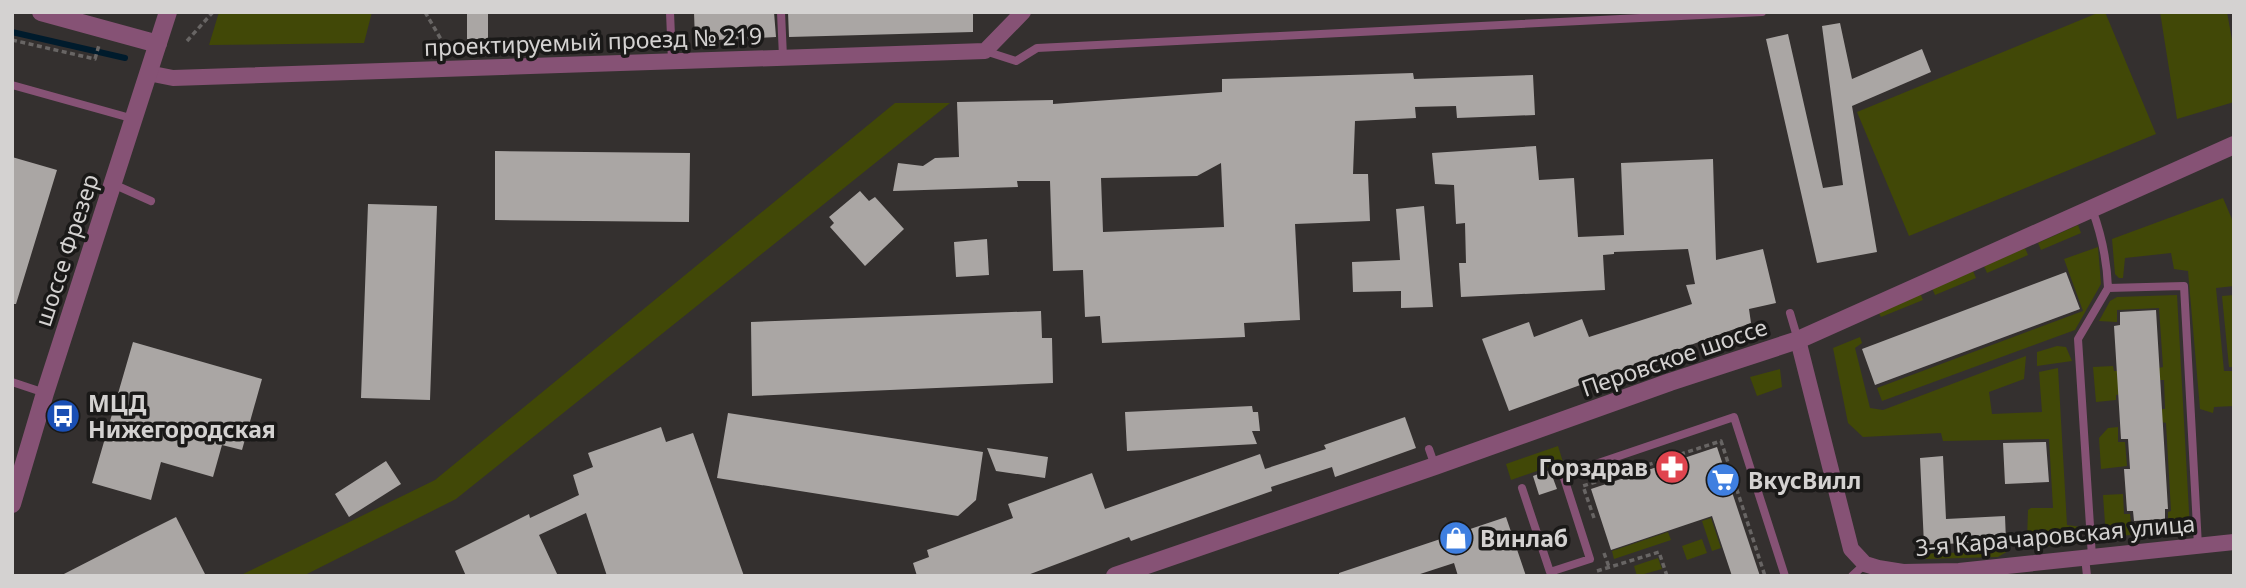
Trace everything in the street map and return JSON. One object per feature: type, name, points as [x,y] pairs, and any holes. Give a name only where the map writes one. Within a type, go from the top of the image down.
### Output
[{"type":"street","points":[[41,12],[158,44]]},
{"type":"street","name":"шоссе Фрезер","points":[[12,504],[168,12]]},
{"type":"street","points":[[985,51],[1023,12]]},
{"type":"street","name":"проектируемый проезд № 219","points":[[148,73],[173,78],[626,59],[672,61],[985,51]]},
{"type":"street","name":"Перовское шоссе","points":[[1115,576],[1670,382],[1798,340],[2234,145]]},
{"type":"street","points":[[1798,340],[1851,549],[1865,564]]},
{"type":"street","name":"3-я Карачаровская улица","points":[[1865,564],[1903,572],[1959,573],[2234,542]]},
{"type":"lane","points":[[670,12],[672,61]]},
{"type":"lane","points":[[781,12],[783,57]]},
{"type":"lane","points":[[985,51],[1016,61],[1037,48],[1762,12]]},
{"type":"lane","points":[[12,85],[134,119]]},
{"type":"lane","points":[[113,184],[152,201]]},
{"type":"lane","points":[[2087,576],[2078,339],[2108,289],[2104,240],[2092,209]]},
{"type":"lane","points":[[2108,289],[2184,286],[2198,545]]},
{"type":"lane","points":[[1790,313],[1798,340]]},
{"type":"lane","points":[[12,382],[45,393]]},
{"type":"lane","points":[[1522,488],[1550,572],[1590,559],[1563,475],[1734,417],[1784,576]]},
{"type":"lane","points":[[1429,449],[1436,466]]},
{"type":"lane","points":[[1852,576],[1865,564]]},
{"type":"path","points":[[187,41],[213,12]]},
{"type":"path","points":[[12,40],[95,59],[100,41]]},
{"type":"path","points":[[1594,521],[1584,486],[1721,441],[1765,576]]},
{"type":"path","points":[[1602,544],[1609,567],[1659,552],[1667,576]]},
{"type":"green space","points":[[219,12],[372,12],[364,43],[209,45]]},
{"type":"green space","points":[[2105,12],[2156,134],[1909,236],[1857,112]]},
{"type":"green space","points":[[2160,12],[2227,12],[2234,51],[2234,102],[2177,119]]},
{"type":"green space","points":[[895,103],[950,103],[456,499],[303,576],[239,576],[435,480]]},
{"type":"green space","points":[[2223,198],[2234,224],[2234,286],[2216,288],[2224,371],[2234,371],[2234,406],[2214,407],[2213,413],[2200,409],[2188,271],[2174,269],[2171,253],[2125,258],[2123,278],[2119,278],[2115,274],[2112,239]]},
{"type":"green space","points":[[2078,225],[2081,233],[2041,250],[2038,243]]},
{"type":"green space","points":[[2098,247],[2101,284],[2075,330],[1882,401],[1877,388],[2083,311],[2064,259]]},
{"type":"green space","points":[[2025,248],[2028,255],[1987,273],[1984,266]]},
{"type":"green space","points":[[1973,271],[1976,278],[1935,295],[1932,288]]},
{"type":"green space","points":[[1920,293],[1923,300],[1881,317],[1878,311]]},
{"type":"green space","points":[[2177,295],[2190,530],[2106,537],[2103,495],[2123,494],[2124,514],[2130,514],[2131,524],[2168,522],[2168,512],[2171,511],[2166,423],[2162,422],[2161,409],[2165,409],[2164,380],[2159,380],[2159,368],[2163,367],[2159,308],[2117,310],[2117,322],[2099,321],[2110,301],[2117,297]]},
{"type":"green space","points":[[2234,295],[2234,367],[2229,367],[2222,296]]},
{"type":"green space","points":[[1860,337],[1862,343],[1855,348],[1870,408],[1883,410],[2026,356],[2024,379],[1989,392],[1992,414],[2042,412],[2039,372],[2058,368],[2067,525],[2081,527],[2081,543],[2031,548],[2027,541],[2028,510],[2053,508],[2049,439],[1943,441],[1941,433],[1863,437],[1848,423],[1833,348]]},
{"type":"green space","points":[[2057,346],[2066,347],[2072,361],[2037,366],[2037,352]]},
{"type":"green space","points":[[2113,366],[2114,371],[2120,371],[2122,394],[2116,395],[2116,400],[2096,402],[2093,367]]},
{"type":"green space","points":[[1780,369],[1782,387],[1757,396],[1750,377]]},
{"type":"green space","points":[[2118,427],[2118,442],[2125,442],[2127,466],[2101,469],[2099,438],[2108,428]]},
{"type":"green space","points":[[1558,446],[1563,462],[1511,480],[1506,464]]},
{"type":"green space","points":[[1711,518],[1721,548],[1712,551],[1702,521]]},
{"type":"green space","points":[[1668,532],[1671,540],[1614,559],[1612,551]]},
{"type":"green space","points":[[1702,539],[1707,553],[1687,560],[1682,546]]},
{"type":"green space","points":[[2008,551],[1998,557],[1925,559],[1915,554]]},
{"type":"green space","points":[[1658,558],[1662,569],[1637,576],[1634,566]]},
{"type":"building","points":[[467,12],[488,12],[488,39],[467,39]]},
{"type":"building","points":[[694,12],[774,12],[776,37],[695,41]]},
{"type":"building","points":[[788,12],[973,12],[973,32],[789,37]]},
{"type":"building","points":[[1840,23],[1852,79],[1922,49],[1931,72],[1852,106],[1877,252],[1817,263],[1766,39],[1788,34],[1823,188],[1843,185],[1822,26]]},
{"type":"building","points":[[1413,73],[1414,79],[1533,75],[1535,115],[1457,118],[1456,106],[1415,107],[1416,118],[1355,121],[1353,174],[1368,174],[1370,221],[1295,224],[1300,320],[1244,323],[1245,337],[1102,343],[1100,316],[1085,317],[1083,270],[1053,271],[1050,181],[1017,181],[1018,187],[893,191],[898,163],[923,166],[935,158],[959,157],[957,102],[1053,100],[1053,104],[1222,92],[1222,79]],"holes":[[[1221,163],[1224,227],[1103,232],[1101,178],[1197,176]]]},
{"type":"building","points":[[1536,146],[1539,180],[1574,178],[1578,237],[1624,235],[1621,163],[1713,159],[1716,260],[1763,249],[1776,303],[1749,309],[1751,323],[1509,411],[1482,339],[1529,322],[1534,337],[1582,319],[1589,337],[1692,304],[1686,285],[1695,284],[1688,249],[1614,252],[1603,255],[1605,290],[1461,297],[1459,263],[1466,263],[1465,223],[1456,224],[1454,185],[1435,184],[1432,153]]},
{"type":"building","points":[[495,151],[690,153],[689,222],[495,220]]},
{"type":"building","points":[[12,157],[57,170],[16,304],[12,304]]},
{"type":"building","points":[[860,191],[869,201],[875,197],[904,229],[865,266],[830,227],[834,223],[829,217]]},
{"type":"building","points":[[368,204],[437,206],[430,400],[361,398]]},
{"type":"building","points":[[1424,206],[1433,307],[1401,308],[1401,291],[1353,292],[1352,262],[1400,260],[1396,209]]},
{"type":"building","points":[[987,239],[989,275],[956,277],[954,242]]},
{"type":"building","points":[[2066,272],[2080,309],[1875,385],[1862,349]]},
{"type":"building","points":[[2156,310],[2168,509],[2165,509],[2165,519],[2134,521],[2133,511],[2127,511],[2124,469],[2130,469],[2128,439],[2121,439],[2114,326],[2120,325],[2120,312]]},
{"type":"building","points":[[1041,311],[1042,338],[1052,338],[1053,383],[752,396],[751,322]]},
{"type":"building","points":[[133,342],[262,379],[242,450],[222,445],[213,477],[161,462],[151,500],[92,483]]},
{"type":"building","points":[[1252,406],[1253,412],[1258,412],[1260,431],[1252,431],[1257,444],[1127,451],[1125,412]]},
{"type":"building","points":[[728,413],[983,452],[976,500],[958,516],[717,478]]},
{"type":"building","points":[[1405,417],[1416,448],[1335,477],[1332,467],[1271,487],[1272,491],[1131,541],[1129,537],[1025,576],[917,576],[913,563],[929,557],[927,550],[1013,518],[1008,504],[1092,473],[1105,509],[1260,454],[1265,469],[1326,449],[1324,445]]},
{"type":"building","points":[[661,427],[666,442],[693,433],[744,576],[607,576],[586,513],[539,535],[558,576],[466,576],[455,551],[529,514],[530,518],[579,495],[573,475],[593,467],[588,453]]},
{"type":"building","points":[[2046,442],[2049,482],[2005,484],[2003,443]]},
{"type":"building","points":[[1717,447],[1760,576],[1732,576],[1712,516],[1611,550],[1591,489]]},
{"type":"building","points":[[987,448],[1048,457],[1045,478],[996,471]]},
{"type":"building","points":[[1943,456],[1946,519],[2005,516],[2006,541],[1924,545],[1920,458]]},
{"type":"building","points":[[386,461],[401,484],[349,517],[335,494]]},
{"type":"building","points":[[1550,470],[1557,489],[1539,495],[1533,476]]},
{"type":"building","points":[[176,517],[206,576],[60,576],[140,535]]},
{"type":"building","points":[[1506,517],[1526,576],[1458,576],[1454,563],[1414,576],[1339,576],[1339,573]]},
{"type":"waterway","points":[[12,32],[125,58]]},
{"type":"place","name":"МЦД Нижегородская","points":[[63,416]]},
{"type":"place","name":"Горздрав","points":[[1672,467]]},
{"type":"place","name":"ВкусВилл","points":[[1723,480]]},
{"type":"place","name":"Винлаб","points":[[1456,538]]}]
